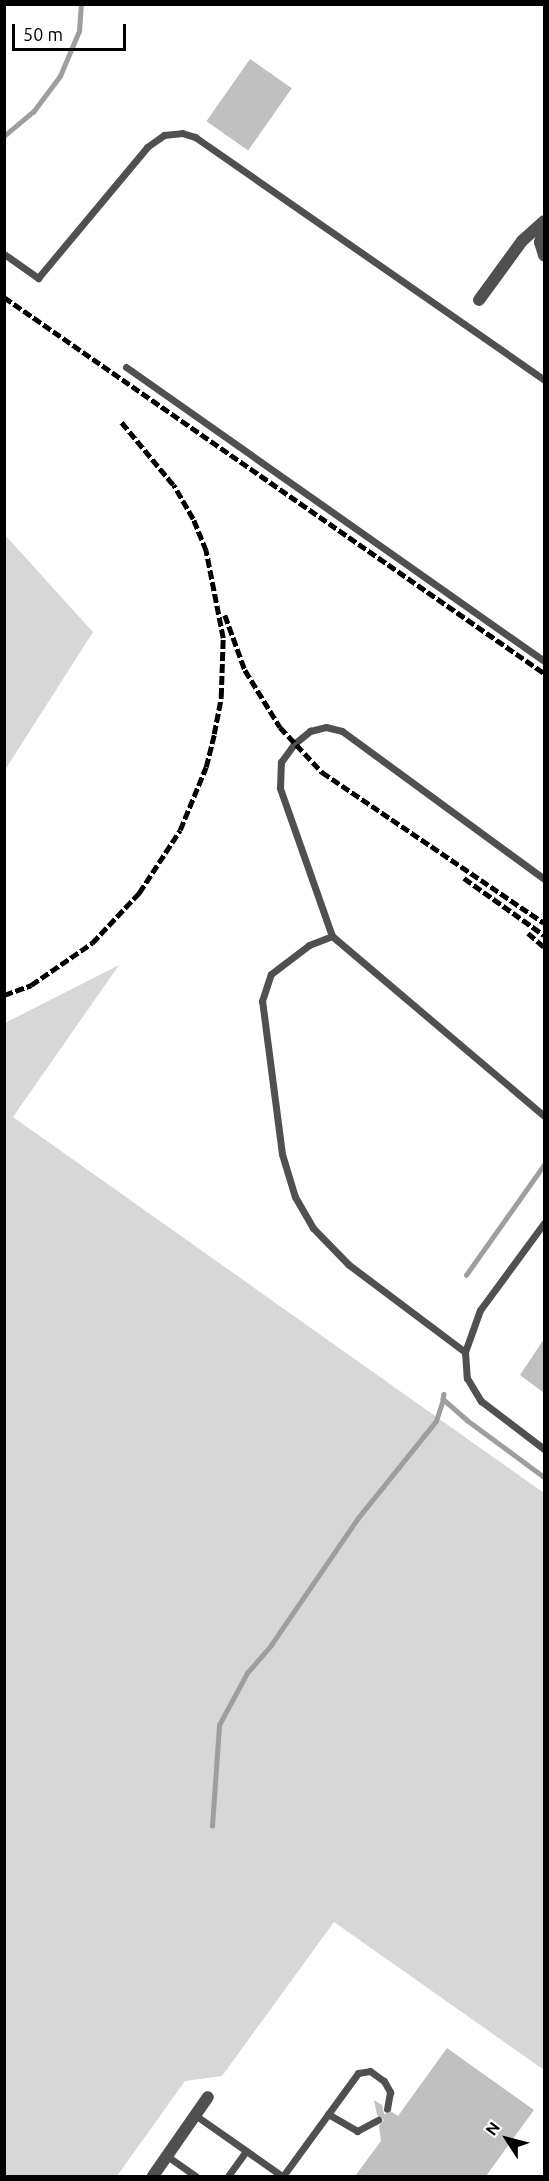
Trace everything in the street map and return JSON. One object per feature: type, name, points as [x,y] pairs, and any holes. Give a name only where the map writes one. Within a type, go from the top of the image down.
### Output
[{"type":"street","points":[[479,300],[522,241],[544,221]]},
{"type":"street","points":[[544,230],[540,242],[544,255]]},
{"type":"street","points":[[153,2176],[208,2097]]},
{"type":"lane","points":[[4,254],[38,278],[147,147],[164,135],[182,133],[195,137],[544,380]]},
{"type":"lane","points":[[126,367],[544,661]]},
{"type":"lane","points":[[544,879],[342,732],[326,726],[310,731],[294,744],[282,762],[280,788],[332,936],[544,1115]]},
{"type":"lane","points":[[332,936],[309,945],[271,974],[262,1001],[282,1154],[295,1197],[313,1228],[348,1264],[465,1352]]},
{"type":"lane","points":[[544,1223],[480,1310],[465,1352],[467,1378],[481,1401],[544,1449]]},
{"type":"lane","points":[[195,2115],[282,2176],[358,2073],[375,2074],[388,2087],[387,2109]]},
{"type":"lane","points":[[328,2114],[357,2131],[378,2120]]},
{"type":"lane","points":[[228,2176],[246,2151]]},
{"type":"lane","points":[[167,2156],[196,2176]]},
{"type":"shaded area","points":[[5,535],[93,632],[5,770]]},
{"type":"shaded area","points":[[119,965],[13,1117],[544,1493],[544,2070],[334,1922],[222,2076],[185,2081],[117,2176],[5,2176],[5,1023]]},
{"type":"building","points":[[250,59],[292,88],[248,151],[206,121]]},
{"type":"building","points":[[544,1339],[544,1393],[520,1375]]},
{"type":"building","points":[[447,2048],[534,2110],[486,2176],[355,2176],[381,2141],[379,2126],[384,2120],[377,2115],[374,2100],[382,2105],[384,2114],[392,2112],[398,2116]]},
{"type":"waterway","points":[[4,136],[33,112],[60,76],[79,31],[81,4]]},
{"type":"waterway","points":[[466,1275],[544,1165]]},
{"type":"waterway","points":[[444,1394],[443,1399],[467,1420],[544,1477]]},
{"type":"waterway","points":[[212,1826],[219,1725],[247,1673],[271,1645],[358,1518],[436,1421],[443,1399]]},
{"type":"railway","points":[[4,297],[544,673]]},
{"type":"railway","points":[[4,995],[31,985],[92,943],[139,893],[180,830],[206,767],[214,734],[221,697],[223,638],[206,551],[193,519],[173,485],[120,421]]},
{"type":"railway","points":[[225,615],[245,670],[280,727],[322,772],[544,923]]},
{"type":"railway","points":[[464,878],[544,935]]},
{"type":"railway","points":[[528,933],[544,947]]}]
